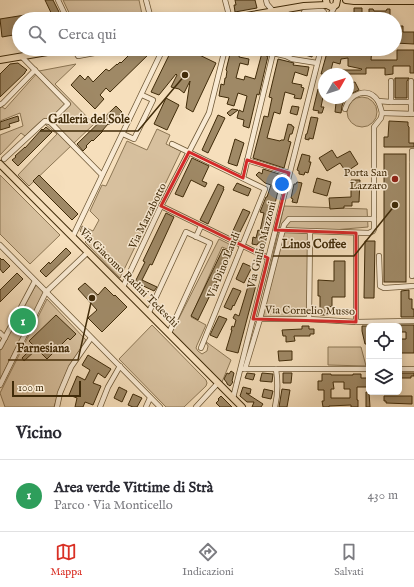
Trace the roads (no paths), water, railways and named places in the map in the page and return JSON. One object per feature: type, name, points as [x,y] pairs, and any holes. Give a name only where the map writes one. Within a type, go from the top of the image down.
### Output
[{"type":"main road","points":[[304,6],[323,0]]},
{"type":"main road","points":[[346,0],[414,2]]},
{"type":"main road","points":[[268,12],[327,4],[333,7],[336,3],[354,1]]},
{"type":"main road","points":[[0,60],[27,56]]},
{"type":"main road","name":"Via Giacomo Radini Tedeschi","points":[[2,162],[88,252],[242,407]]},
{"type":"street","points":[[58,0],[64,12]]},
{"type":"street","points":[[146,0],[149,12]]},
{"type":"street","points":[[225,0],[229,12]]},
{"type":"street","points":[[266,0],[273,11]]},
{"type":"street","points":[[331,12],[336,3]]},
{"type":"street","points":[[304,12],[320,10],[324,12]]},
{"type":"street","points":[[73,236],[160,56]]},
{"type":"street","name":"Via Marzabotto","points":[[123,287],[209,113],[224,56]]},
{"type":"street","points":[[172,144],[243,178],[273,56]]},
{"type":"street","points":[[286,56],[292,59],[317,63]]},
{"type":"street","points":[[286,56],[296,56]]},
{"type":"street","name":"Via Giulio Mazzoni","points":[[233,398],[242,369],[268,258],[319,56]]},
{"type":"street","points":[[22,57],[68,104],[50,122]]},
{"type":"street","points":[[1,104],[35,70]]},
{"type":"street","points":[[391,81],[391,102]]},
{"type":"street","points":[[382,113],[412,114],[411,81]]},
{"type":"street","points":[[275,230],[356,233],[371,232],[374,229],[374,127],[381,118],[382,113],[378,101],[374,97],[362,93],[351,98],[347,103],[346,109]]},
{"type":"street","points":[[123,134],[134,139],[153,100],[142,95]]},
{"type":"street","points":[[378,101],[411,102]]},
{"type":"street","points":[[2,162],[45,121],[50,122],[102,175]]},
{"type":"street","points":[[379,256],[380,286],[384,288],[413,286],[412,151],[414,151]]},
{"type":"street","points":[[247,160],[289,173]]},
{"type":"street","name":"Via Dino Laudi","points":[[201,348],[265,189],[243,178]]},
{"type":"street","points":[[162,206],[268,258]]},
{"type":"street","points":[[366,369],[242,369],[260,319],[284,225],[289,219],[374,219]]},
{"type":"street","points":[[196,236],[201,226]]},
{"type":"street","points":[[149,312],[186,232],[210,242],[169,333]]},
{"type":"street","points":[[309,319],[310,232]]},
{"type":"street","points":[[356,233],[356,322]]},
{"type":"street","points":[[0,245],[160,407]]},
{"type":"street","points":[[0,385],[46,292],[88,252]]},
{"type":"street","points":[[0,347],[35,282]]},
{"type":"street","name":"Via Cornelio Musso","points":[[253,319],[309,319],[356,322],[414,321]]},
{"type":"street","points":[[0,333],[5,338]]},
{"type":"street","points":[[57,407],[60,393],[71,367],[91,338]]},
{"type":"street","points":[[100,407],[108,387],[120,366]]},
{"type":"street","points":[[275,407],[278,388],[276,369]]},
{"type":"street","points":[[402,369],[414,369]]},
{"type":"street","points":[[196,407],[218,383]]},
{"type":"street","points":[[146,407],[150,398]]},
{"type":"place","name":"Galleria del Sole","points":[[185,75]]},
{"type":"place","name":"Porta San Lazzaro","points":[[395,179]]},
{"type":"place","name":"Linos Coffee","points":[[395,205]]},
{"type":"place","name":"Farnesiana","points":[[92,298]]},
{"type":"place","name":"Area verde Vittime di Strà","points":[[23,321]]}]
